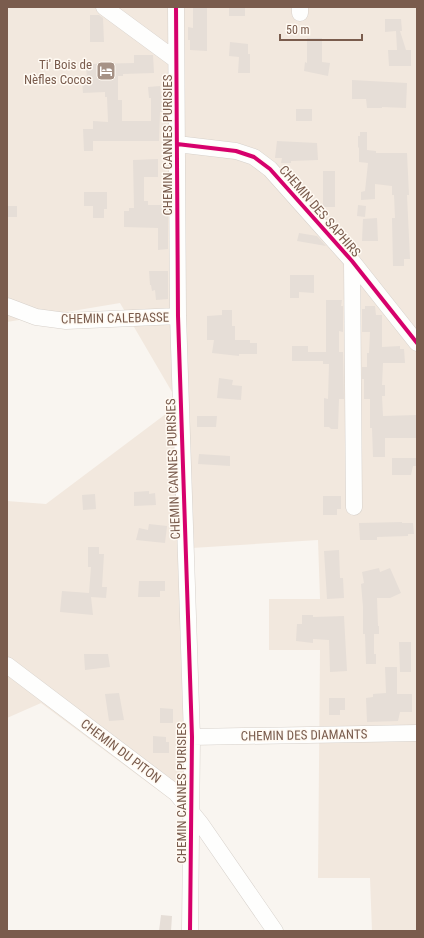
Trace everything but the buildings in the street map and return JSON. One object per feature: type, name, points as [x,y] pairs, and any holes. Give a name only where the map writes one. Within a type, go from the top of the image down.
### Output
[{"type":"street","points":[[104,7],[176,60]]},
{"type":"street","name":"CHEMIN CANNES PURISIES","points":[[176,7],[178,316],[192,737],[190,931]]},
{"type":"street","name":"CHEMIN DES SAPHIRS","points":[[177,144],[236,151],[254,157],[270,169],[352,261],[417,343]]},
{"type":"street","points":[[352,261],[354,507]]},
{"type":"street","name":"CHEMIN CALEBASSE","points":[[7,306],[36,317],[66,321],[178,316]]},
{"type":"street","name":"CHEMIN DU PITON","points":[[7,665],[176,793],[191,810],[275,931]]},
{"type":"street","name":"CHEMIN DES DIAMANTS","points":[[192,737],[417,733]]},
{"type":"shaded area","points":[[7,7],[417,7],[417,930],[372,931],[370,878],[318,878],[320,650],[269,650],[269,599],[320,599],[318,540],[192,548],[197,804],[175,803],[41,703],[7,718],[7,501],[46,504],[179,404],[120,303],[7,322]]},
{"type":"cycle path","points":[[176,7],[178,316],[192,737],[190,931]]},
{"type":"cycle path","points":[[177,144],[236,151],[254,157],[270,169],[352,261],[417,343]]},
{"type":"place","name":"Ti' Bois de Nèfles Cocos","points":[[106,71]]}]
